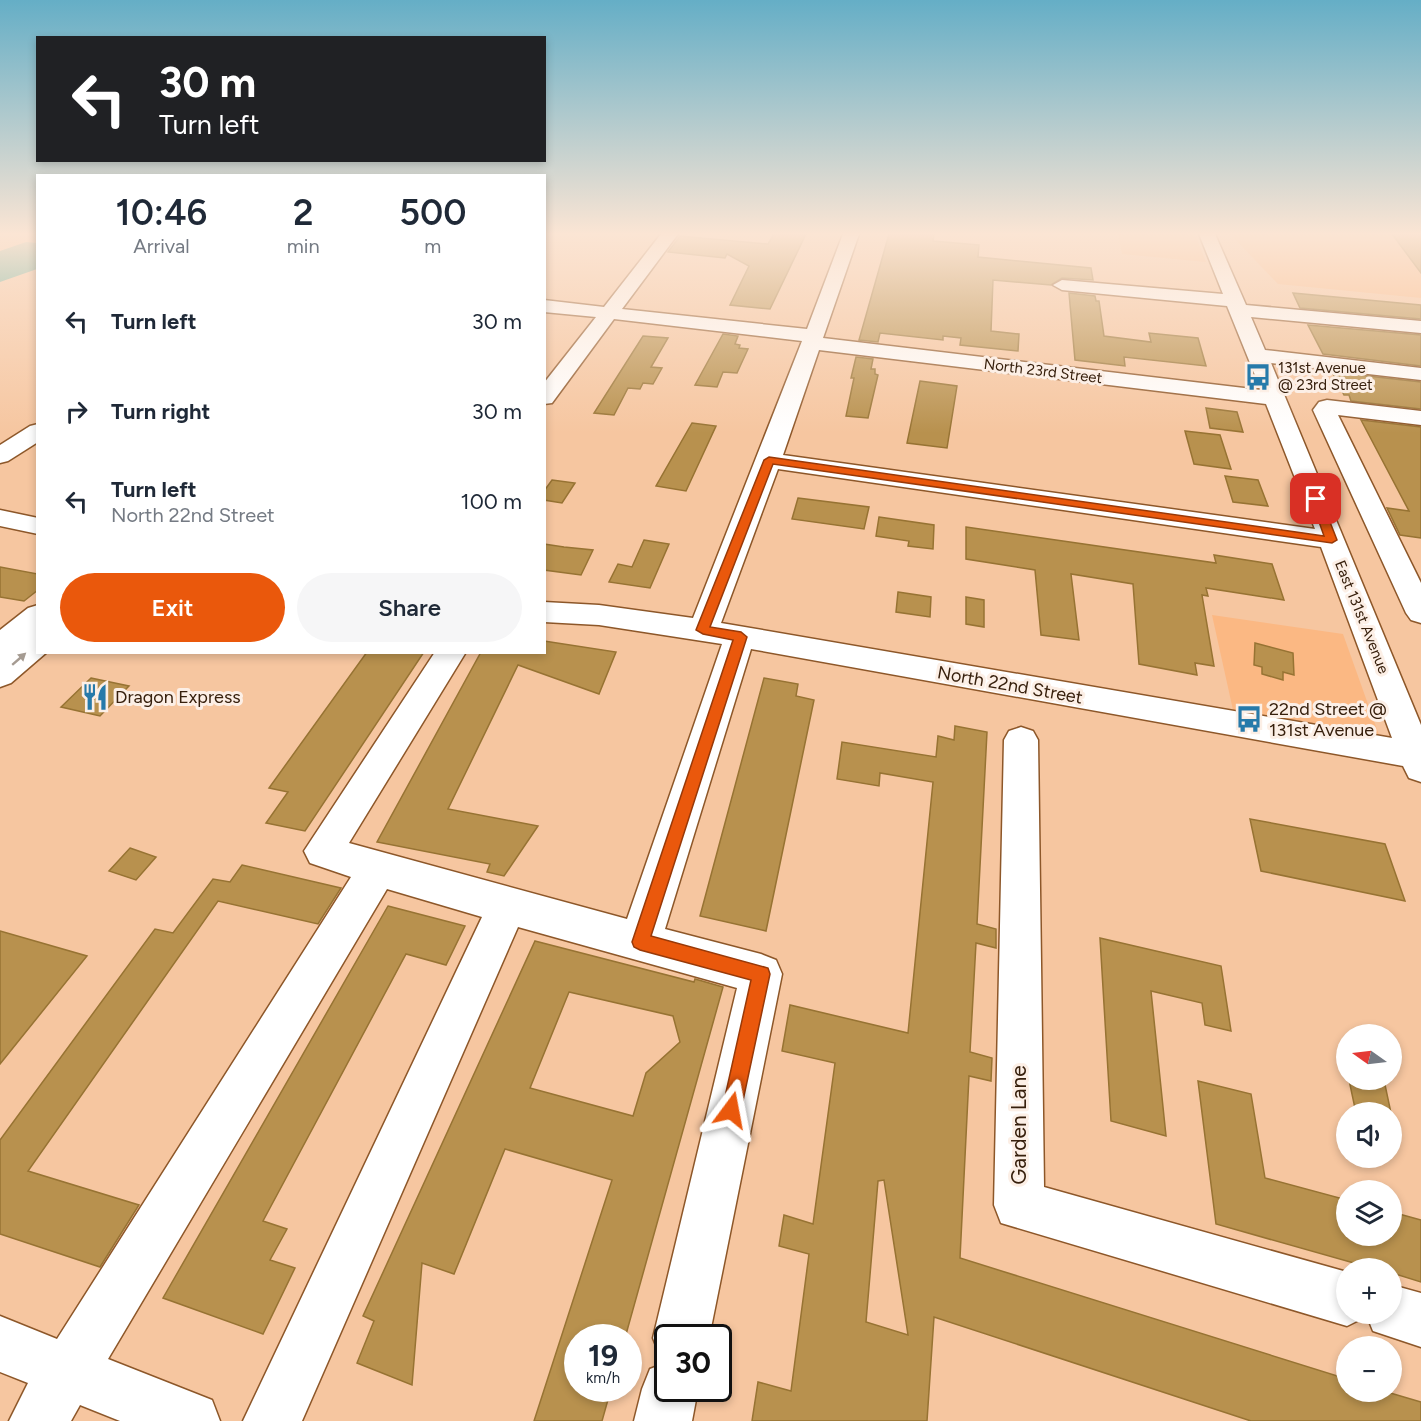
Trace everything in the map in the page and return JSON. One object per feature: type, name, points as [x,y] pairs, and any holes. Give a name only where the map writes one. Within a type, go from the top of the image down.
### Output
[{"type":"street","points":[[546,395],[619,300]]},
{"type":"street","points":[[703,630],[769,460],[827,300]]},
{"type":"street","points":[[1187,300],[1278,314],[1421,327]]},
{"type":"street","name":"East 131st Avenue","points":[[1239,300],[1257,356],[1308,478],[1419,759]]},
{"type":"street","name":"North 23rd Street","points":[[546,306],[1275,398]]},
{"type":"street","points":[[1242,307],[1269,308],[1322,318]]},
{"type":"street","points":[[1278,314],[1294,345]]},
{"type":"street","points":[[1257,356],[1294,345],[1421,374]]},
{"type":"street","points":[[1421,418],[1327,407],[1324,410],[1421,613]]},
{"type":"street","points":[[0,456],[36,432]]},
{"type":"street","points":[[769,460],[1332,540]]},
{"type":"street","points":[[1308,478],[1360,485]]},
{"type":"street","points":[[0,501],[36,509]]},
{"type":"street","points":[[0,518],[36,526]]},
{"type":"street","name":"North 22nd Street","points":[[546,603],[600,615],[703,630],[1419,759]]},
{"type":"street","name":"North 22nd Street","points":[[546,612],[600,615]]},
{"type":"street","points":[[0,647],[36,617]]},
{"type":"street","points":[[640,942],[741,637]]},
{"type":"street","points":[[0,675],[36,644]]},
{"type":"street","points":[[450,654],[323,851],[507,906],[761,974],[684,1324]]},
{"type":"street","name":"Garden Lane","points":[[1021,740],[1019,1205],[1336,1296]]},
{"type":"street","points":[[38,1421],[378,869]]},
{"type":"street","points":[[272,1421],[507,906]]},
{"type":"street","points":[[1402,1315],[1421,1320]]},
{"type":"street","points":[[0,1344],[192,1421]]},
{"type":"street","points":[[663,1421],[667,1402]]},
{"type":"shaded area","points":[[1212,615],[1343,634],[1379,735],[1233,710]]},
{"type":"building","points":[[732,300],[774,300],[770,309],[730,305]]},
{"type":"building","points":[[870,300],[992,300],[991,331],[1019,334],[1018,351],[960,345],[961,338],[943,336],[943,340],[880,333],[878,342],[859,340]]},
{"type":"building","points":[[1070,300],[1096,300],[1099,301],[1104,336],[1151,342],[1149,333],[1198,338],[1206,366],[1124,357],[1125,366],[1075,360]]},
{"type":"building","points":[[1296,300],[1371,300],[1421,305],[1421,319],[1300,308]]},
{"type":"building","points":[[1308,325],[1421,335],[1421,366],[1323,354]]},
{"type":"building","points":[[723,334],[738,336],[735,344],[740,345],[739,348],[748,349],[737,373],[723,372],[717,387],[695,385]]},
{"type":"building","points":[[643,336],[668,338],[651,367],[662,368],[653,384],[643,383],[640,389],[628,388],[614,415],[594,413]]},
{"type":"building","points":[[856,357],[873,359],[871,369],[875,369],[875,374],[878,375],[868,418],[846,416]]},
{"type":"building","points":[[1332,372],[1421,382],[1421,409],[1351,401],[1349,395],[1344,395]]},
{"type":"building","points":[[920,381],[957,386],[947,448],[907,443]]},
{"type":"building","points":[[1206,408],[1237,412],[1243,432],[1210,428]]},
{"type":"building","points":[[1361,420],[1421,427],[1421,538],[1400,535],[1387,508],[1409,511]]},
{"type":"building","points":[[692,423],[716,426],[686,491],[656,486]]},
{"type":"building","points":[[1185,431],[1220,435],[1231,469],[1194,464]]},
{"type":"building","points":[[1225,476],[1258,480],[1268,506],[1233,502]]},
{"type":"building","points":[[552,480],[575,483],[562,503],[546,500],[546,488]]},
{"type":"building","points":[[798,498],[869,507],[864,529],[792,519]]},
{"type":"building","points":[[879,517],[934,525],[933,549],[908,546],[909,541],[876,536]]},
{"type":"building","points":[[966,527],[1216,563],[1214,555],[1272,564],[1284,600],[1206,588],[1208,596],[1202,595],[1214,666],[1195,663],[1197,675],[1139,664],[1133,584],[1071,574],[1079,640],[1041,635],[1035,570],[966,559]]},
{"type":"building","points":[[644,540],[669,544],[650,588],[609,582],[618,564],[632,567]]},
{"type":"building","points":[[546,544],[593,550],[581,575],[546,570]]},
{"type":"building","points":[[0,567],[36,574],[36,592],[24,601],[0,597]]},
{"type":"building","points":[[898,592],[931,597],[930,617],[896,612]]},
{"type":"building","points":[[966,597],[984,600],[984,627],[966,624]]},
{"type":"building","points":[[546,641],[616,652],[599,694],[518,665],[448,809],[538,826],[504,876],[487,872],[490,864],[377,842],[480,654],[546,654]]},
{"type":"building","points":[[1255,643],[1293,653],[1294,675],[1283,672],[1283,680],[1262,674],[1262,667],[1254,665]]},
{"type":"building","points":[[366,654],[423,654],[305,831],[266,823],[288,792],[269,788]]},
{"type":"building","name":"Dragon Express","points":[[91,678],[129,686],[100,716],[61,707]]},
{"type":"building","points":[[764,678],[798,684],[796,696],[814,700],[766,931],[700,916]]},
{"type":"building","points":[[955,726],[987,732],[977,924],[996,929],[996,948],[976,943],[970,1052],[992,1058],[991,1081],[969,1076],[960,1258],[1336,1376],[1336,1402],[1402,1402],[1402,1396],[1421,1402],[1421,1421],[1251,1421],[934,1317],[927,1421],[752,1421],[758,1382],[791,1391],[809,1254],[779,1246],[784,1215],[813,1224],[835,1063],[782,1051],[790,1005],[908,1033],[933,782],[880,773],[879,786],[837,779],[842,742],[936,757],[938,736],[954,740]],"holes":[[[884,1180],[908,1335],[866,1322],[878,1181]]]},
{"type":"building","points":[[1250,819],[1385,844],[1405,901],[1261,871]]},
{"type":"building","points":[[130,848],[156,857],[136,880],[109,871]]},
{"type":"building","points":[[242,865],[341,888],[318,924],[218,901],[28,1171],[139,1205],[100,1267],[0,1234],[0,1140],[155,929],[173,933],[213,879],[230,882]]},
{"type":"building","points":[[388,906],[465,926],[446,965],[406,954],[263,1221],[287,1229],[270,1260],[295,1268],[263,1334],[163,1298]]},
{"type":"building","points":[[0,931],[87,956],[0,1064]]},
{"type":"building","points":[[1100,938],[1221,966],[1231,1031],[1205,1025],[1202,1003],[1151,991],[1166,1136],[1111,1121]]},
{"type":"building","points":[[535,941],[694,982],[695,979],[723,987],[629,1324],[565,1324],[612,1180],[505,1149],[454,1274],[422,1263],[412,1385],[357,1363],[374,1321],[363,1316]],"holes":[[[569,992],[673,1016],[680,1042],[646,1073],[633,1116],[530,1088]]]},
{"type":"building","points":[[1198,1081],[1251,1094],[1265,1178],[1336,1197],[1336,1246],[1402,1246],[1402,1215],[1421,1220],[1421,1282],[1402,1276],[1402,1258],[1336,1258],[1216,1224]]},
{"type":"building","points":[[1351,1090],[1386,1090],[1389,1102],[1354,1102]]},
{"type":"building","points":[[564,1328],[564,1402],[607,1402],[602,1421],[534,1421]]},
{"type":"place","name":"131st Avenue @ 23rd Street","points":[[1258,377]]},
{"type":"place","name":"Dragon Express","points":[[95,697]]},
{"type":"place","name":"22nd Street @ 131st Avenue","points":[[1249,719]]},
{"type":"route","points":[[731,1110],[761,974],[640,942],[741,637],[703,630],[769,460],[1332,540],[1316,499]]}]
